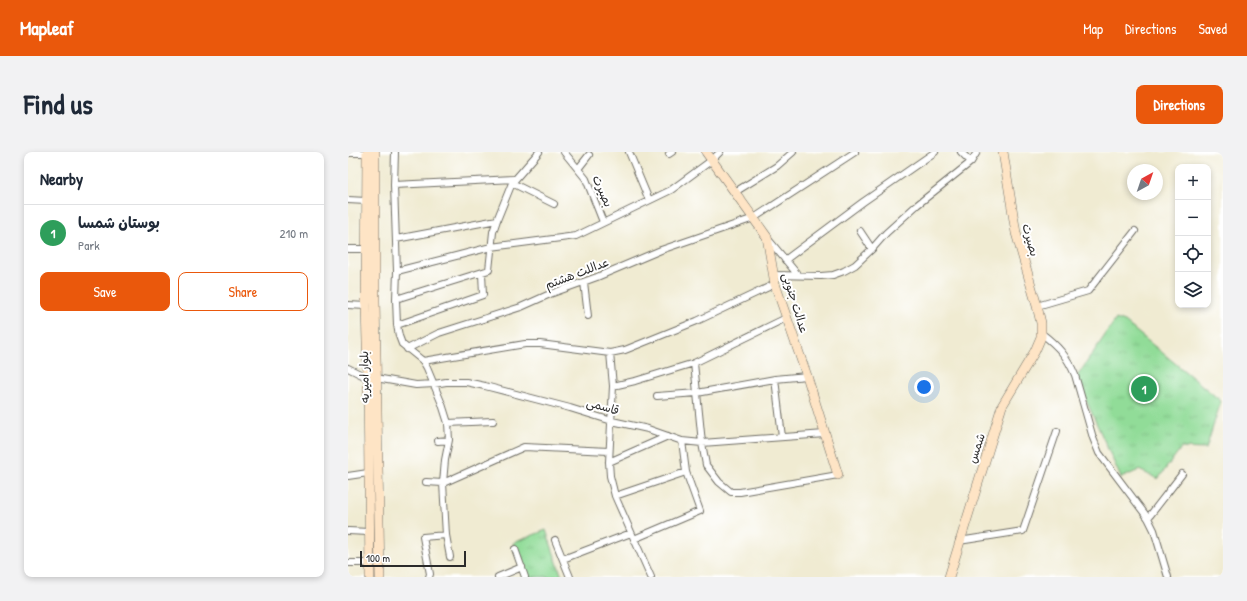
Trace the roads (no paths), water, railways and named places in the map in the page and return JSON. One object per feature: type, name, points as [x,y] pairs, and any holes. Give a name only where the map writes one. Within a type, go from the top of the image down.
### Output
[{"type":"street","points":[[348,153],[370,152]]},
{"type":"street","name":"بلوار امیریه","points":[[370,152],[366,201],[366,306],[372,378],[380,577]]},
{"type":"street","name":"بلوار امیریه","points":[[370,152],[375,301],[368,473],[370,577]]},
{"type":"street","points":[[395,152],[394,185],[397,325],[401,342],[423,361],[431,376],[448,422],[449,440],[445,460],[444,483],[446,535],[450,557]]},
{"type":"street","points":[[396,300],[489,270],[492,238],[497,220],[513,181],[539,152]]},
{"type":"street","name":"بصیرت","points":[[564,152],[586,179],[603,222]]},
{"type":"street","points":[[629,152],[649,200]]},
{"type":"street","name":"عدالت جنوبی","points":[[706,152],[766,236],[774,279],[786,318],[807,376],[838,475]]},
{"type":"street","points":[[397,271],[491,247],[576,236],[671,190],[712,160],[720,152]]},
{"type":"street","points":[[735,192],[777,166],[793,152]]},
{"type":"street","name":"عداللت هشتم","points":[[408,349],[439,333],[521,307],[661,250],[754,218],[855,152]]},
{"type":"street","points":[[785,260],[863,202],[935,152]]},
{"type":"street","points":[[961,152],[971,162]]},
{"type":"street","points":[[423,361],[525,344],[540,344],[610,353],[625,350],[697,321],[774,279],[798,275],[821,276],[844,271],[855,265],[886,233],[917,205],[971,162],[977,152]]},
{"type":"street","name":"بصیرت","points":[[1003,152],[1016,233],[1037,306],[1041,323],[1041,333]]},
{"type":"street","points":[[578,170],[589,155]]},
{"type":"street","points":[[394,185],[513,181],[554,204]]},
{"type":"street","points":[[348,200],[366,201]]},
{"type":"street","points":[[396,239],[497,220]]},
{"type":"street","points":[[860,231],[872,249]]},
{"type":"street","points":[[1037,306],[1088,291],[1135,231]]},
{"type":"street","points":[[766,236],[798,275]]},
{"type":"street","points":[[348,249],[367,249]]},
{"type":"street","points":[[397,325],[483,295],[482,273]]},
{"type":"street","points":[[584,282],[588,316]]},
{"type":"street","points":[[348,305],[366,306]]},
{"type":"street","name":"قاسمی","points":[[613,386],[694,363],[786,318]]},
{"type":"street","points":[[1041,333],[1058,346],[1068,360],[1075,375],[1092,438],[1099,453],[1148,518],[1154,530],[1168,577]]},
{"type":"street","name":"شمس","points":[[949,577],[1002,406],[1036,351],[1041,333]]},
{"type":"street","points":[[610,353],[613,386],[609,451],[610,476],[616,496],[649,576]]},
{"type":"street","points":[[694,363],[702,443],[706,465],[719,482],[731,492],[740,492],[838,475]]},
{"type":"street","name":"قاسمی","points":[[348,368],[372,378],[416,385],[466,382],[485,386],[570,408],[612,421],[648,429],[682,441],[702,443],[825,434]]},
{"type":"street","points":[[657,396],[697,393],[775,379],[807,376]]},
{"type":"street","points":[[775,379],[782,437]]},
{"type":"street","points":[[448,422],[493,421]]},
{"type":"street","points":[[959,541],[1023,531],[1057,431]]},
{"type":"street","points":[[609,462],[668,436]]},
{"type":"street","points":[[438,441],[449,440]]},
{"type":"street","points":[[634,539],[700,511],[686,472],[682,441]]},
{"type":"street","points":[[426,482],[444,483],[524,447],[609,451]]},
{"type":"street","points":[[616,496],[686,472]]},
{"type":"street","points":[[348,476],[368,473]]},
{"type":"street","points":[[1148,518],[1182,474]]},
{"type":"street","points":[[348,531],[369,532]]},
{"type":"street","points":[[563,559],[631,533]]},
{"type":"street","points":[[429,577],[430,574],[423,537],[446,535]]},
{"type":"street","points":[[555,540],[570,577]]},
{"type":"street","points":[[515,549],[525,577]]},
{"type":"street","points":[[348,563],[369,564]]},
{"type":"street","points":[[498,577],[522,567]]},
{"type":"place","name":"بوستان شمسا","points":[[1144,389]]}]
